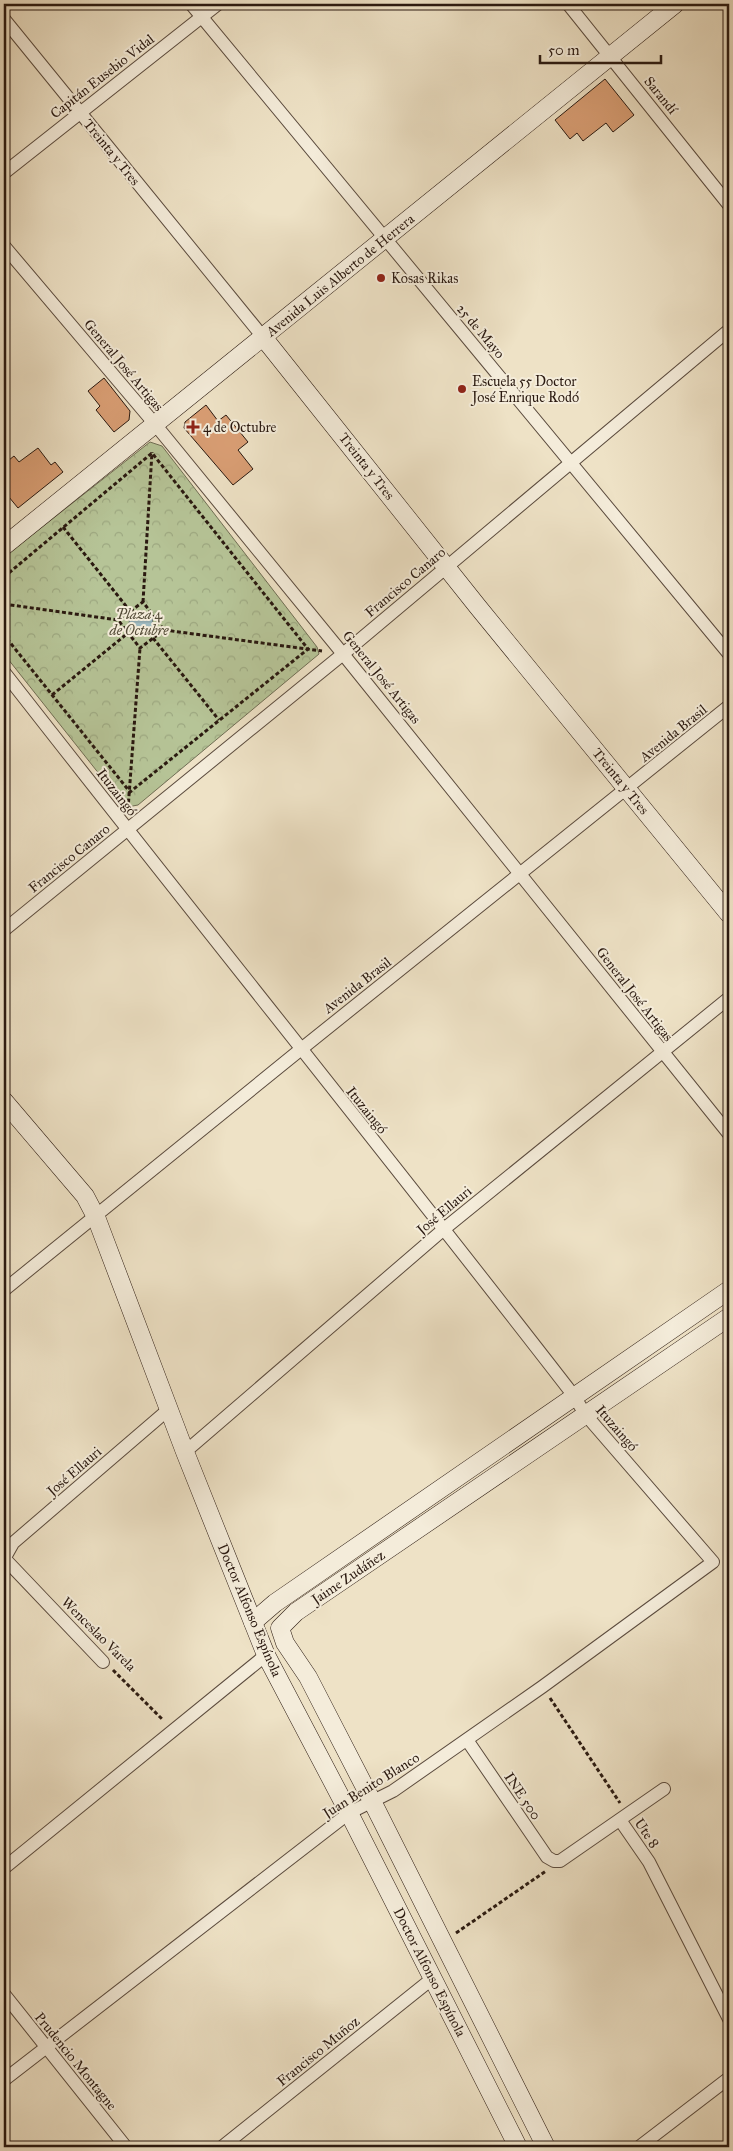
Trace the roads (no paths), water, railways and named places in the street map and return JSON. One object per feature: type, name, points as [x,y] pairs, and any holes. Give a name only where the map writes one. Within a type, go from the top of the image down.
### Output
[{"type":"street","name":"25 de Mayo","points":[[191,4],[729,654]]},
{"type":"street","name":"Capitán Eusebio Vidal","points":[[4,173],[218,4]]},
{"type":"street","name":"Sarandí","points":[[568,4],[729,205]]},
{"type":"street","name":"Avenida Luis Alberto de Herrera","points":[[4,546],[675,4]]},
{"type":"street","name":"Treinta y Tres","points":[[4,19],[729,914]]},
{"type":"street","name":"General José Artigas","points":[[4,246],[154,423],[343,654],[522,874],[729,1134]]},
{"type":"street","name":"Francisco Canaro","points":[[4,930],[343,654],[729,330]]},
{"type":"street","name":"Ituzaingó","points":[[4,672],[300,1050],[444,1229],[574,1396],[585,1414],[714,1562]]},
{"type":"street","name":"Avenida Brasil","points":[[4,1290],[729,706]]},
{"type":"street","name":"José Ellauri","points":[[185,1452],[444,1229],[729,998]]},
{"type":"street","name":"Doctor Alfonso Espínola","points":[[4,1101],[85,1196],[96,1217],[185,1452],[266,1655],[349,1813],[517,2147]]},
{"type":"street","name":"Jaime Zudáñez","points":[[253,1622],[275,1603],[729,1290]]},
{"type":"street","name":"Jaime Zudáñez","points":[[4,1868],[266,1655],[282,1636],[296,1612],[729,1317]]},
{"type":"street","name":"José Ellauri","points":[[4,1558],[13,1543],[169,1410]]},
{"type":"street","name":"Wenceslao Varela","points":[[4,1558],[103,1662]]},
{"type":"street","name":"Juan Benito Blanco","points":[[4,2080],[349,1813],[393,1791],[542,1687],[714,1562]]},
{"type":"street","points":[[253,1622],[282,1636]]},
{"type":"street","name":"Doctor Alfonso Espínola","points":[[282,1636],[308,1676],[546,2147]]},
{"type":"street","name":"INE 500","points":[[466,1740],[547,1857],[560,1861],[624,1817]]},
{"type":"street","points":[[624,1817],[664,1789]]},
{"type":"street","name":"Ute 8","points":[[624,1817],[729,2019]]},
{"type":"street","name":"Francisco Muñoz","points":[[222,2147],[433,1978]]},
{"type":"street","name":"Prudencio Montagne","points":[[4,1994],[126,2147]]},
{"type":"street","points":[[639,2147],[729,2078]]},
{"type":"water","points":[[141,611],[149,615],[153,623],[149,631],[141,635],[133,631],[129,623],[133,615]]},
{"type":"place","name":"Kosas Rikas","points":[[381,278]]},
{"type":"place","name":"Escuela 55 Doctor José Enrique Rodó","points":[[462,389]]},
{"type":"place","name":"4 de Octubre","points":[[193,427]]},
{"type":"park label","name":"Plaza 4 de Octubre","points":[[139,622]]}]
